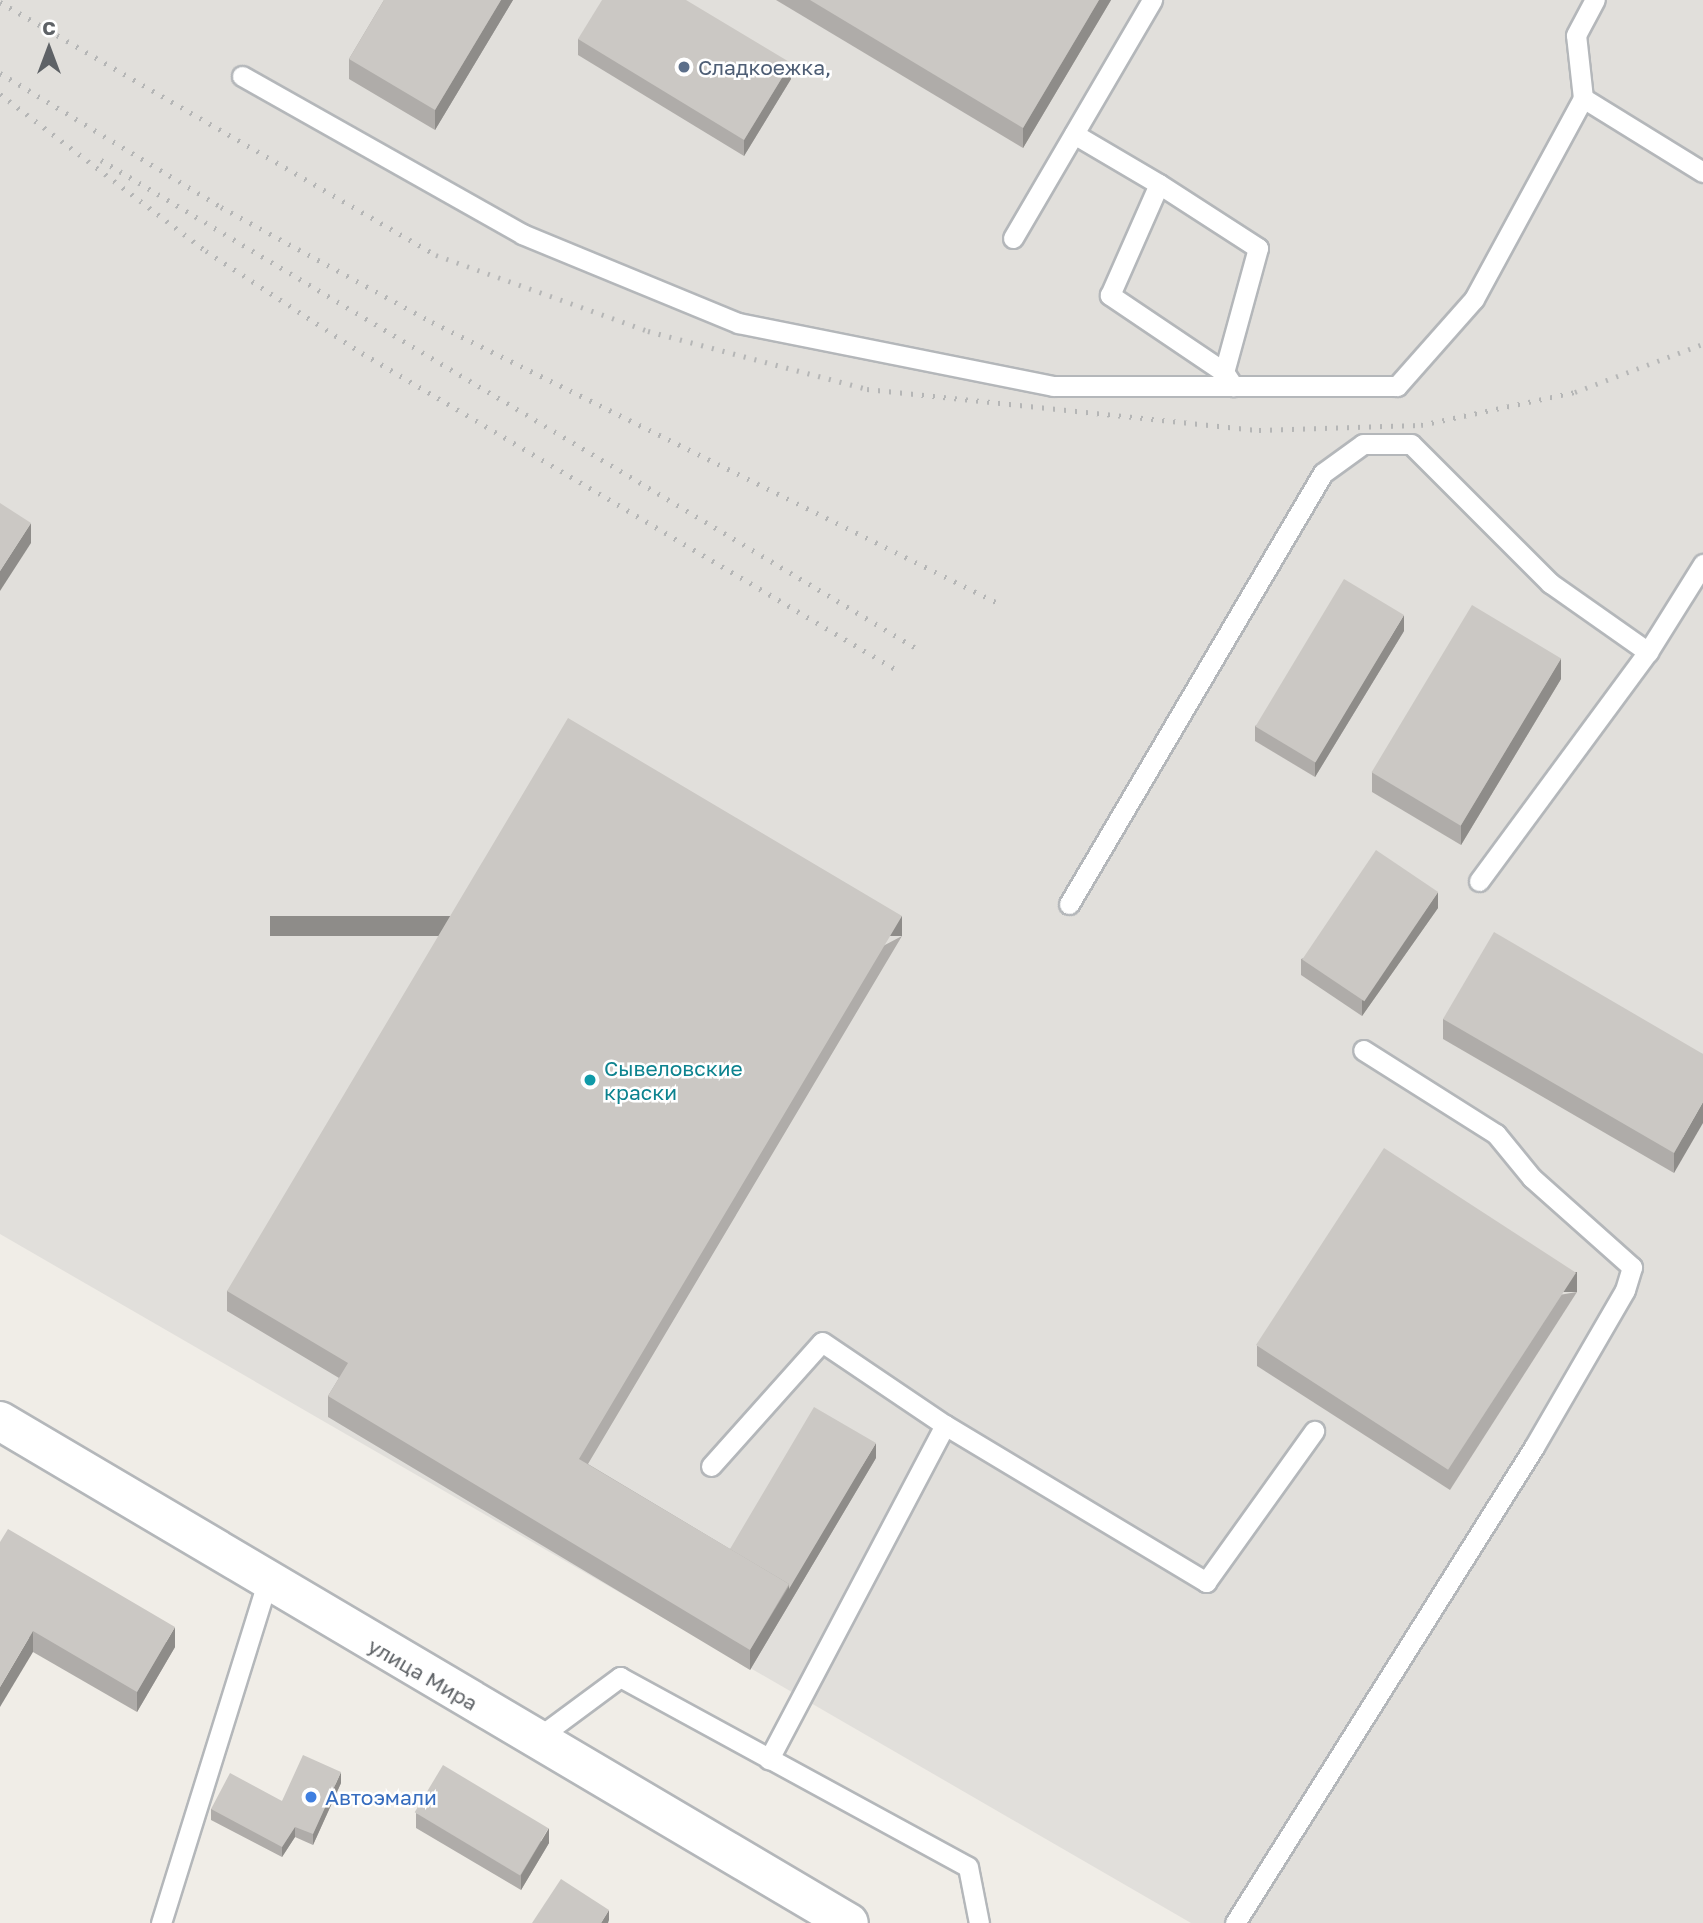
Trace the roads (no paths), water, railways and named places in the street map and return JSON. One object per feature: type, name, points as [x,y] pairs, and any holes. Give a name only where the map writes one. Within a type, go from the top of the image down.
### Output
[{"type":"main road","name":"улица Мира","points":[[0,1421],[267,1582],[849,1923]]},
{"type":"lane","points":[[1013,238],[1152,0]]},
{"type":"lane","points":[[242,76],[522,234],[738,323],[1053,386],[1228,379],[1397,386],[1474,299],[1583,97],[1576,35],[1595,0]]},
{"type":"lane","points":[[1583,97],[1703,173]]},
{"type":"lane","points":[[1074,134],[1258,248],[1228,379]]},
{"type":"lane","points":[[1158,184],[1110,295],[1228,379]]},
{"type":"lane","points":[[1069,904],[1323,473],[1363,444],[1410,444],[1550,583],[1648,652]]},
{"type":"lane","points":[[1479,881],[1648,652],[1703,564]]},
{"type":"lane","points":[[1235,1923],[1534,1447],[1625,1290],[1632,1268],[1532,1178],[1496,1134],[1363,1050]]},
{"type":"lane","points":[[710,1466],[822,1342],[945,1424],[1206,1581],[1314,1431]]},
{"type":"lane","points":[[769,1759],[945,1424]]},
{"type":"lane","points":[[161,1923],[267,1582]]},
{"type":"lane","points":[[535,1740],[620,1677],[968,1867],[979,1923]]},
{"type":"railway","points":[[0,2],[436,255],[648,331],[867,389],[1259,430],[1421,425],[1575,392],[1703,344]]},
{"type":"railway","points":[[0,73],[221,207],[432,322],[1000,604]]},
{"type":"railway","points":[[0,94],[206,251],[362,353],[895,669]]},
{"type":"railway","points":[[101,160],[921,651]]},
{"type":"place","name":"Сладкоежка,","points":[[684,67]]},
{"type":"place","name":"Сывеловские краски","points":[[590,1080]]},
{"type":"place","name":"Автоэмали","points":[[311,1797]]}]
